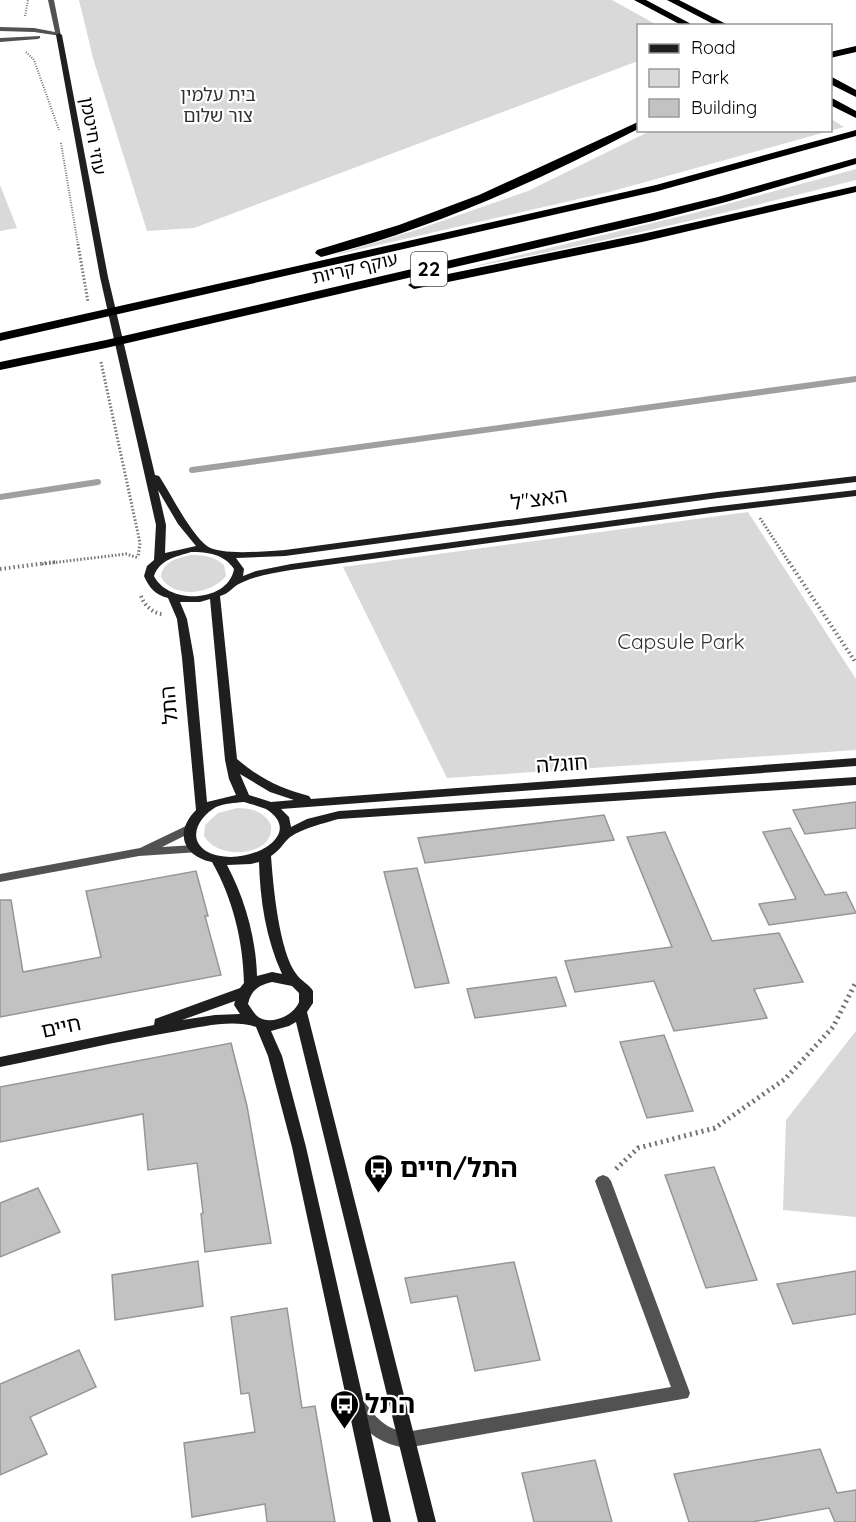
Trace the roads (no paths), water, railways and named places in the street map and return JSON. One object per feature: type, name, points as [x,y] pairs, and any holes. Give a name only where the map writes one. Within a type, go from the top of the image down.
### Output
[{"type":"highway","points":[[639,0],[687,24]]},
{"type":"highway","points":[[672,0],[722,24]]},
{"type":"highway","points":[[832,48],[856,48]]},
{"type":"highway","points":[[832,55],[856,48]]},
{"type":"highway","points":[[832,81],[856,94]]},
{"type":"highway","points":[[835,103],[856,115]]},
{"type":"highway","points":[[0,337],[278,265],[400,230],[507,189],[574,159],[637,126]]},
{"type":"highway","name":"עוקף קריות","points":[[0,337],[658,188],[856,133]]},
{"type":"highway","name":"עוקף קריות","points":[[0,366],[106,344],[652,217],[856,161]]},
{"type":"highway","points":[[106,344],[539,261],[856,190]]},
{"type":"main road","name":"עוזי חיטמן","points":[[59,35],[104,278],[147,461]]},
{"type":"main road","points":[[147,461],[166,500],[204,549]]},
{"type":"main road","points":[[147,461],[161,525],[157,561]]},
{"type":"main road","name":"האצ\"ל","points":[[204,549],[228,555],[285,553],[856,478]]},
{"type":"main road","name":"האצ\"ל","points":[[216,595],[234,583],[260,573],[291,567],[856,493]]},
{"type":"main road","points":[[204,549],[176,552],[157,561],[149,571],[148,579],[152,587],[173,597],[202,598],[216,595],[231,760],[235,779],[244,798]]},
{"type":"main road","points":[[228,555],[239,568],[234,583]]},
{"type":"main road","name":"התל","points":[[173,597],[180,613],[188,658],[202,810]]},
{"type":"main road","points":[[231,760],[269,788],[294,796],[330,801]]},
{"type":"main road","name":"חוגלה","points":[[271,806],[856,762]]},
{"type":"main road","name":"חוגלה","points":[[285,835],[311,822],[339,815],[856,781]]},
{"type":"main road","points":[[244,798],[271,806],[280,813],[285,824],[285,835],[274,850],[265,856],[242,862],[218,861],[204,856],[195,849],[189,839],[188,829],[193,819],[214,803],[244,798]]},
{"type":"main road","points":[[256,1021],[283,1023],[301,1013],[306,1006],[305,991],[292,980],[278,944],[266,876],[265,856]]},
{"type":"main road","points":[[218,861],[231,883],[251,969],[248,989],[241,1005],[256,1021],[275,1056],[299,1147],[382,1522]]},
{"type":"main road","points":[[248,989],[262,979],[272,977],[292,980]]},
{"type":"main road","name":"חיים","points":[[131,1034],[248,989]]},
{"type":"main road","points":[[301,1013],[427,1522]]},
{"type":"main road","name":"חיים","points":[[0,1062],[131,1034],[215,1020],[256,1021]]},
{"type":"street","name":"עוזי חיטמן","points":[[51,0],[59,35]]},
{"type":"street","points":[[0,29],[34,30],[59,35]]},
{"type":"street","points":[[0,40],[59,35]]},
{"type":"street","points":[[139,852],[188,829]]},
{"type":"street","points":[[0,878],[139,852],[195,849]]},
{"type":"street","points":[[354,1399],[372,1425],[389,1436],[406,1440],[682,1393],[603,1181]]},
{"type":"waterway","points":[[192,470],[856,379]]},
{"type":"waterway","points":[[0,497],[98,482]]},
{"type":"place","name":"התל/חיים","points":[[379,1194]]},
{"type":"place","name":"התל","points":[[344,1430]]},
{"type":"park label","name":"בית עלמין צור שלום","points":[[218,106]]},
{"type":"park label","name":"Capsule Park","points":[[681,642]]}]
